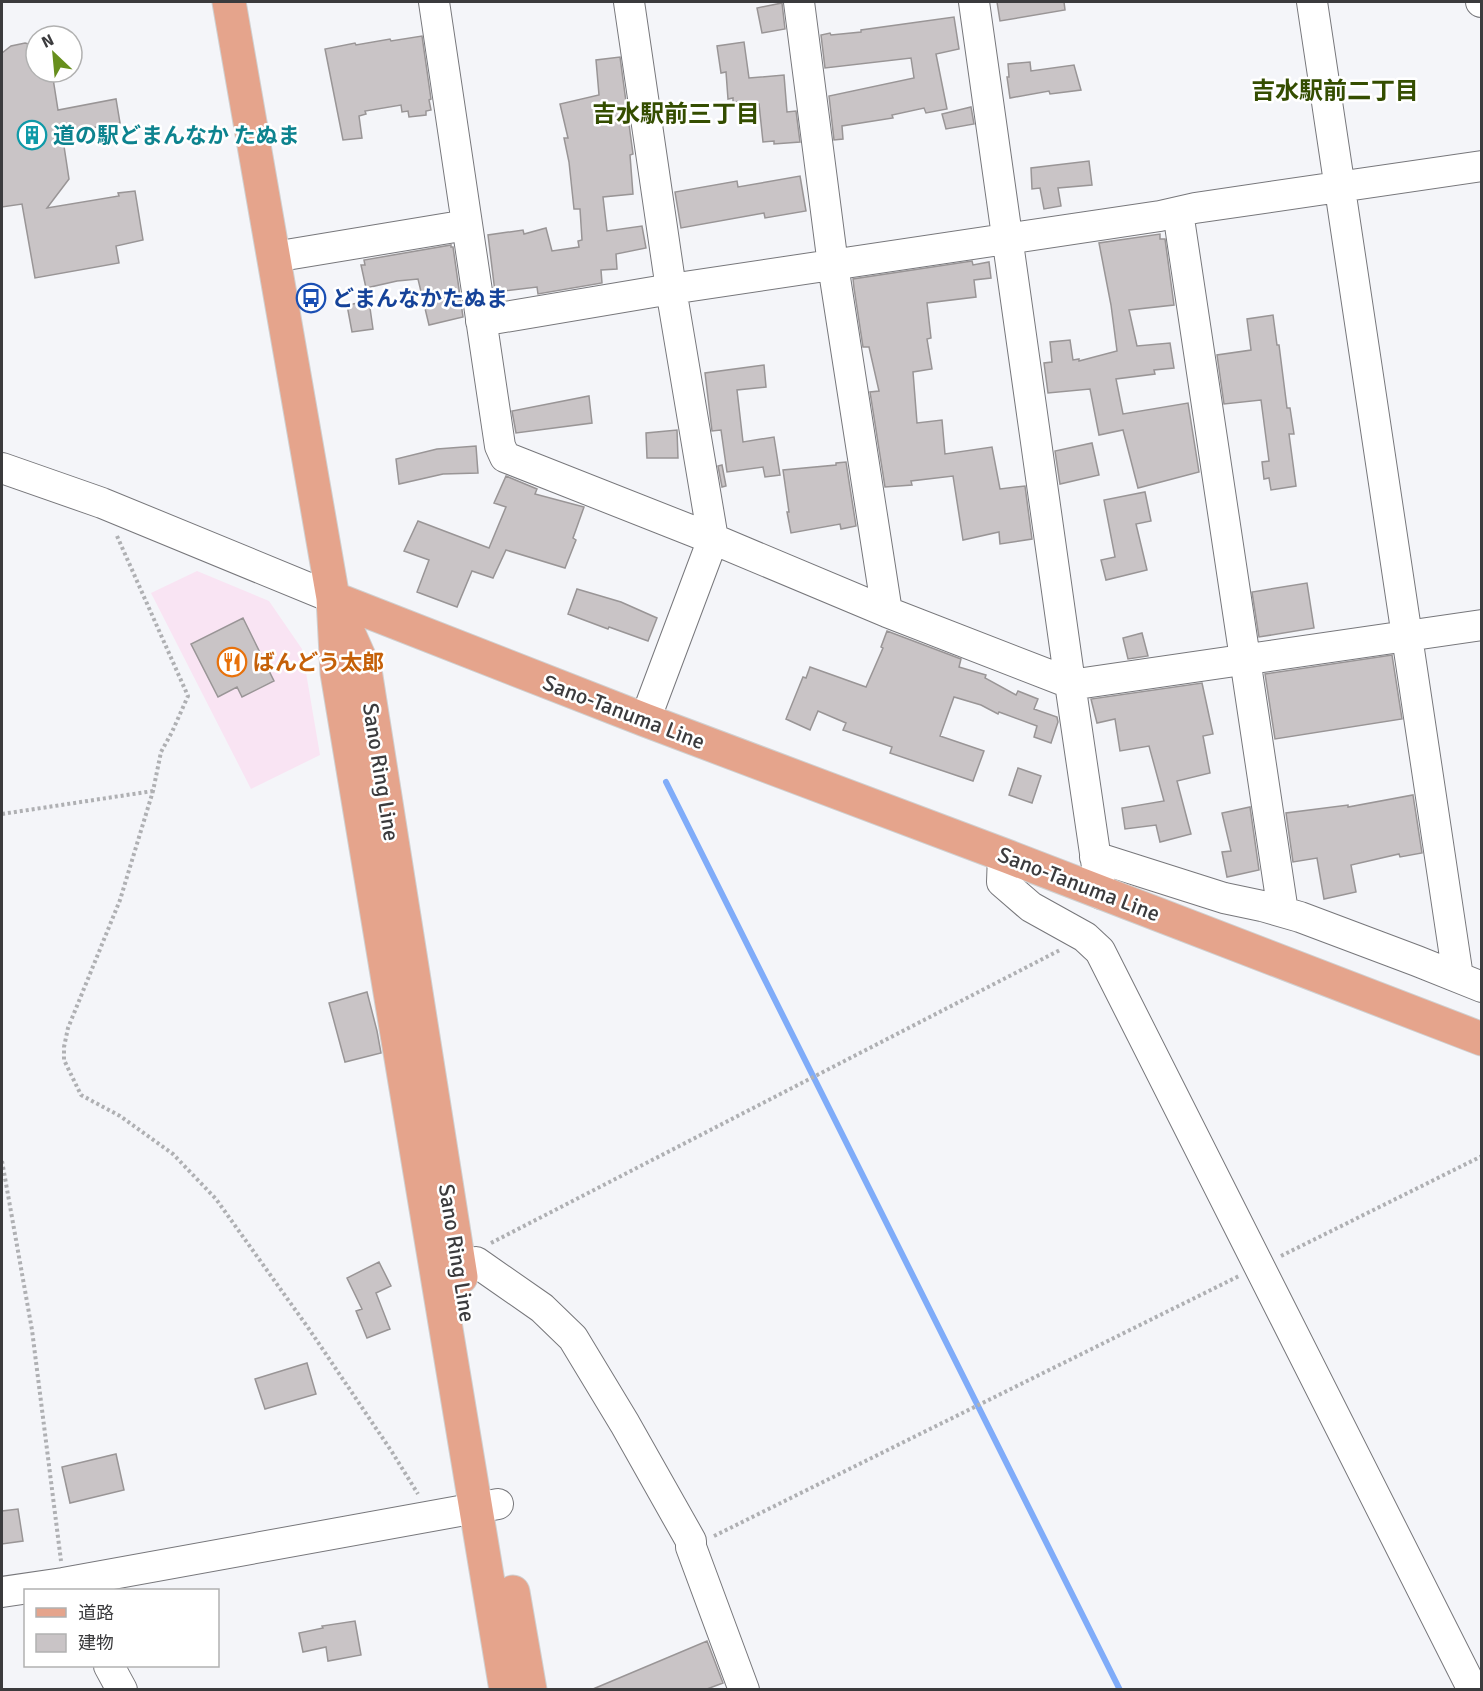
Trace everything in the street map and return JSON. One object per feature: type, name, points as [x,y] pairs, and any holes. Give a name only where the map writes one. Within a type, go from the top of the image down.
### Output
[{"type":"main road","points":[[229,2],[333,597]]},
{"type":"main road","name":"Sano-Tanuma Line","points":[[333,597],[645,720],[1482,1039]]},
{"type":"main road","name":"Sano Ring Line","points":[[333,597],[365,670],[457,1265],[487,1506],[506,1689]]},
{"type":"main road","name":"Sano Ring Line","points":[[487,1506],[530,1689]]},
{"type":"street","points":[[434,2],[500,446],[505,458],[713,538],[886,612],[1070,684],[1482,625]]},
{"type":"street","points":[[629,2],[671,289],[713,538],[645,720]]},
{"type":"street","points":[[799,2],[833,265],[886,612]]},
{"type":"street","points":[[974,2],[1101,894]]},
{"type":"street","points":[[1312,2],[1407,636],[1470,982]]},
{"type":"street","points":[[481,321],[671,289],[1482,166]]},
{"type":"street","points":[[1178,212],[1283,912]]},
{"type":"street","points":[[274,257],[466,225]]},
{"type":"street","points":[[2,468],[102,503],[333,597]]},
{"type":"street","points":[[1003,855],[1002,882],[1031,907],[1085,937],[1100,951],[1473,1689]]},
{"type":"street","points":[[1095,857],[1224,898],[1283,912],[1417,960],[1470,982]]},
{"type":"street","points":[[457,1265],[542,1308],[573,1338],[691,1541],[691,1547],[744,1689]]},
{"type":"street","points":[[40,1589],[65,1587],[487,1506]]},
{"type":"street","points":[[2,1592],[24,1590]]},
{"type":"street","points":[[110,1667],[122,1689]]},
{"type":"path","points":[[102,503],[188,696],[161,752],[153,791],[120,900],[68,1028],[64,1060],[81,1095],[120,1116],[173,1154],[216,1199],[392,1452],[431,1515]]},
{"type":"path","points":[[2,814],[153,791]]},
{"type":"path","points":[[457,1265],[486,1246],[1085,937]]},
{"type":"path","points":[[691,1547],[1482,1156]]},
{"type":"path","points":[[2,1161],[32,1330],[65,1587]]},
{"type":"shaded area","points":[[197,571],[269,601],[302,649],[320,755],[251,789],[151,593]]},
{"type":"building","points":[[997,2],[1064,2],[1065,10],[1000,21]]},
{"type":"building","points":[[782,3],[785,29],[762,33],[757,8]]},
{"type":"building","points":[[954,17],[959,49],[936,54],[947,109],[926,113],[924,108],[892,115],[893,118],[842,126],[843,139],[834,140],[829,96],[914,78],[911,58],[825,68],[821,35],[861,32],[861,30]]},
{"type":"building","points":[[422,36],[431,110],[426,111],[426,115],[409,117],[408,111],[402,112],[401,105],[365,111],[366,114],[359,116],[362,138],[343,140],[325,49],[355,43],[356,45]]},
{"type":"building","points":[[744,42],[749,78],[784,75],[787,112],[796,111],[800,142],[774,144],[774,141],[763,142],[759,104],[743,105],[743,101],[733,102],[733,98],[728,99],[726,72],[721,73],[717,46]]},
{"type":"building","points":[[24,43],[24,84],[54,84],[58,110],[116,99],[120,123],[62,133],[69,179],[47,208],[119,196],[118,193],[135,191],[143,240],[116,246],[119,263],[35,278],[22,204],[2,207],[2,53],[11,46]]},
{"type":"building","points":[[620,57],[633,154],[630,155],[633,194],[603,197],[607,231],[642,226],[646,248],[616,254],[617,269],[601,270],[602,283],[538,294],[537,287],[495,292],[488,235],[523,230],[524,234],[546,228],[552,251],[579,247],[578,241],[582,240],[580,209],[574,209],[564,138],[568,138],[560,104],[599,95],[596,60]]},
{"type":"building","points":[[1030,62],[1031,71],[1074,65],[1081,90],[1050,94],[1049,91],[1010,98],[1008,64]]},
{"type":"building","points":[[971,107],[974,124],[946,129],[942,114]]},
{"type":"building","points":[[1089,161],[1092,185],[1058,188],[1061,206],[1044,209],[1040,188],[1032,189],[1031,168]]},
{"type":"building","points":[[800,176],[806,211],[765,218],[764,213],[681,228],[675,192],[737,181],[738,187]]},
{"type":"building","points":[[1160,234],[1160,239],[1165,239],[1174,305],[1129,310],[1137,346],[1170,343],[1174,368],[1154,370],[1155,374],[1116,379],[1123,414],[1188,403],[1199,472],[1138,488],[1123,430],[1099,435],[1090,389],[1048,393],[1044,363],[1052,362],[1050,342],[1070,340],[1073,360],[1079,359],[1079,361],[1117,351],[1099,243]]},
{"type":"building","points":[[451,245],[463,317],[429,325],[418,279],[366,288],[361,265],[365,265],[364,260]]},
{"type":"building","points":[[972,261],[973,265],[989,262],[991,278],[974,280],[976,297],[927,303],[931,338],[927,339],[932,369],[913,372],[917,423],[942,420],[945,454],[992,447],[1000,489],[1025,486],[1032,539],[1000,544],[999,532],[963,540],[953,476],[911,481],[912,485],[885,487],[870,392],[879,391],[869,347],[863,347],[853,279]]},
{"type":"building","points":[[369,301],[373,329],[352,332],[347,305]]},
{"type":"building","points":[[1273,315],[1287,408],[1290,408],[1294,434],[1289,434],[1296,486],[1271,490],[1269,478],[1264,479],[1262,462],[1269,461],[1261,400],[1224,404],[1217,355],[1251,350],[1247,319]]},
{"type":"building","points":[[764,365],[766,387],[737,390],[743,442],[774,437],[780,475],[765,477],[763,467],[727,472],[721,430],[712,431],[705,373]]},
{"type":"building","points":[[589,396],[592,423],[516,433],[512,411]]},
{"type":"building","points":[[677,430],[678,458],[647,458],[646,433]]},
{"type":"building","points":[[1092,443],[1099,475],[1060,484],[1055,451]]},
{"type":"building","points":[[476,446],[478,473],[443,474],[399,484],[396,459],[437,449]]},
{"type":"building","points":[[846,462],[856,526],[841,529],[840,524],[791,533],[783,470]]},
{"type":"building","points":[[722,465],[726,486],[722,487],[718,466]]},
{"type":"building","points":[[506,476],[537,489],[535,494],[584,507],[573,538],[576,540],[565,568],[506,550],[493,578],[472,571],[457,607],[417,592],[429,560],[404,551],[418,521],[489,548],[506,507],[494,503]]},
{"type":"building","points":[[1145,492],[1151,521],[1136,524],[1147,570],[1106,580],[1101,560],[1115,557],[1104,500]]},
{"type":"building","points":[[1307,583],[1314,628],[1259,637],[1252,592]]},
{"type":"building","points":[[577,589],[621,602],[657,618],[648,641],[568,614]]},
{"type":"building","name":"ばんどう太郎","points":[[243,618],[274,681],[242,697],[237,687],[218,697],[191,644]]},
{"type":"building","points":[[887,631],[961,659],[959,667],[986,675],[985,678],[1016,695],[1018,691],[1038,699],[1034,709],[1057,717],[1058,722],[1051,743],[1034,737],[1037,726],[954,697],[940,736],[984,751],[973,781],[890,753],[892,747],[843,730],[846,723],[818,711],[810,730],[786,719],[803,677],[806,678],[810,667],[866,687],[883,648],[881,647]]},
{"type":"building","points":[[1142,633],[1148,656],[1128,659],[1123,638]]},
{"type":"building","points":[[1392,655],[1402,719],[1275,739],[1265,674]]},
{"type":"building","points":[[1202,683],[1213,734],[1203,736],[1210,773],[1177,781],[1191,834],[1160,842],[1156,825],[1125,829],[1122,808],[1164,801],[1149,746],[1120,751],[1115,719],[1097,723],[1091,699]]},
{"type":"building","points":[[1018,768],[1041,776],[1032,803],[1009,795]]},
{"type":"building","points":[[1413,795],[1422,853],[1400,857],[1399,854],[1351,865],[1356,892],[1324,899],[1317,858],[1293,862],[1286,813],[1348,805],[1348,807]]},
{"type":"building","points":[[1250,807],[1259,870],[1227,877],[1222,852],[1231,851],[1222,813]]},
{"type":"building","points":[[367,992],[381,1053],[345,1062],[329,1003]]},
{"type":"building","points":[[379,1262],[391,1286],[376,1293],[390,1329],[367,1338],[356,1311],[362,1309],[347,1278]]},
{"type":"building","points":[[307,1363],[316,1394],[265,1409],[255,1379]]},
{"type":"building","points":[[116,1454],[124,1490],[70,1503],[62,1467]]},
{"type":"building","points":[[18,1509],[23,1541],[2,1544],[2,1511]]},
{"type":"building","points":[[355,1621],[361,1655],[328,1661],[326,1647],[303,1652],[299,1633],[323,1628],[322,1626]]},
{"type":"building","points":[[707,1641],[723,1683],[707,1689],[593,1689]]},
{"type":"waterway","points":[[666,782],[1120,1690]]},
{"type":"place","name":"道の駅どまんなか たぬま","points":[[32,135]]},
{"type":"place","name":"どまんなかたぬま","points":[[311,298]]},
{"type":"place","name":"ばんどう太郎","points":[[232,662]]},
{"type":"district","name":"吉水駅前二丁目","points":[[1335,91]]},
{"type":"district","name":"吉水駅前三丁目","points":[[676,114]]}]
